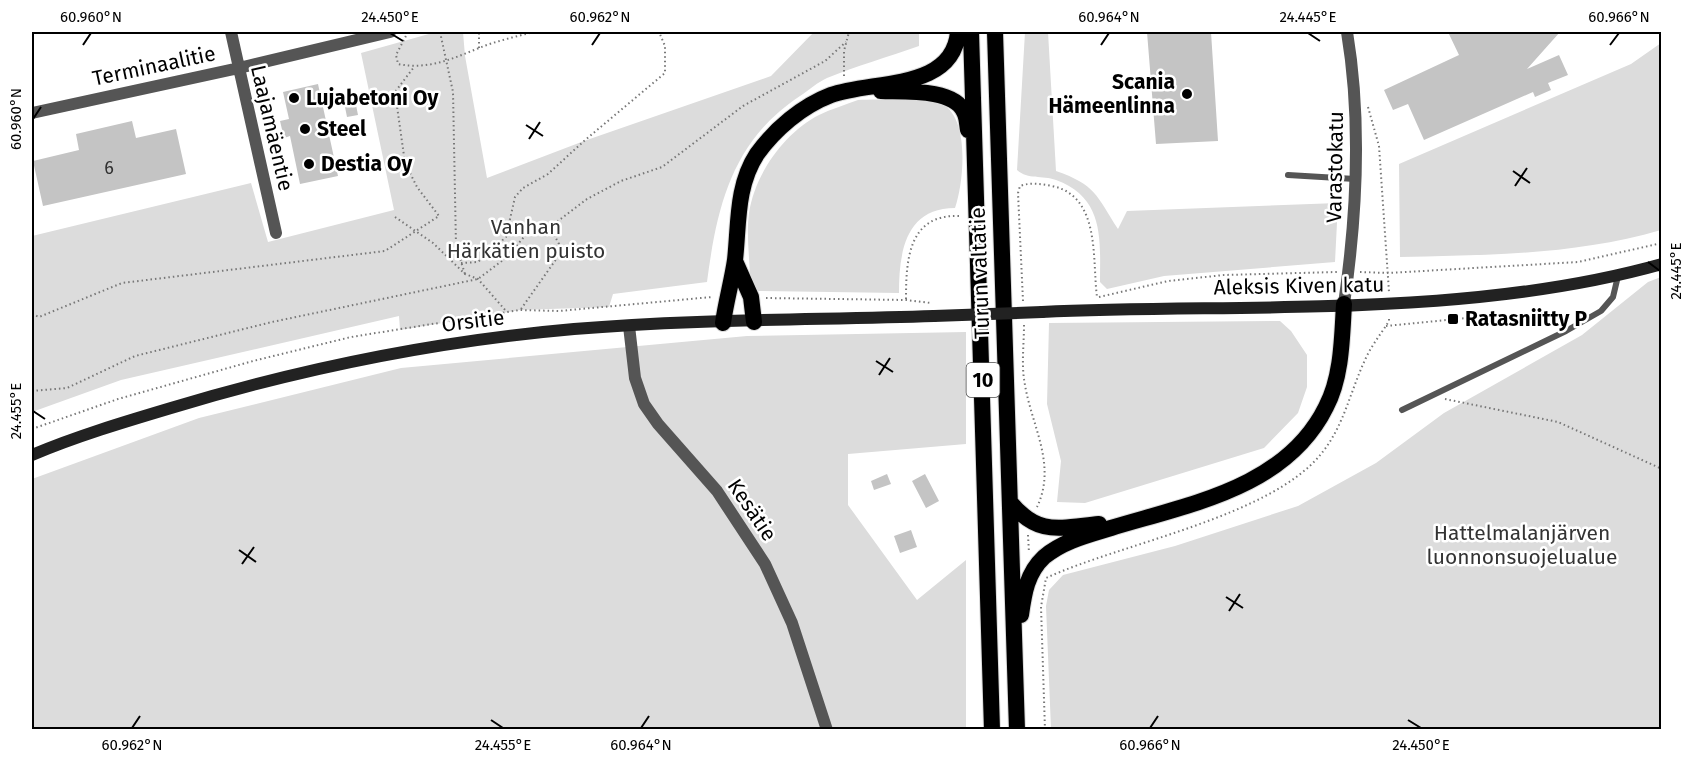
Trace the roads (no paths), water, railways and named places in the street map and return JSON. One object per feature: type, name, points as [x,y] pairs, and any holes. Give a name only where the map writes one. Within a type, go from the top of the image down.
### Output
[{"type":"highway","points":[[723,323],[719,297],[735,261],[737,214],[744,186],[758,154],[777,131],[813,103],[847,90],[924,76],[945,64],[957,44],[958,32]]},
{"type":"highway","name":"Turun valtatie","points":[[971,32],[980,259],[992,729]]},
{"type":"highway","name":"Turun valtatie","points":[[995,32],[1017,729]]},
{"type":"highway","points":[[847,90],[943,95],[959,104],[964,112],[969,141],[980,259]]},
{"type":"highway","points":[[735,261],[751,297],[754,322]]},
{"type":"highway","points":[[1015,670],[1024,591],[1040,573],[1056,548],[1136,520],[1194,505],[1265,474],[1295,452],[1312,432],[1328,405],[1340,352],[1344,304]]},
{"type":"highway","points":[[1010,502],[1030,522],[1051,529],[1136,520]]},
{"type":"main road","name":"Aleksis Kiven katu","points":[[934,310],[1042,312],[1389,304],[1539,289],[1618,276],[1662,264]]},
{"type":"main road","name":"Orsitie","points":[[32,455],[140,417],[245,386],[358,359],[498,337],[628,326],[754,322],[934,310]]},
{"type":"street","name":"Laajamäentie","points":[[231,32],[276,233]]},
{"type":"street","name":"Terminaalitie","points":[[32,113],[390,32]]},
{"type":"street","name":"Varastokatu","points":[[1344,304],[1355,214],[1356,110],[1347,32]]},
{"type":"street","name":"Kesätie","points":[[628,326],[636,378],[644,404],[658,424],[717,491],[765,564],[792,623],[827,729]]},
{"type":"lane","points":[[1288,175],[1355,179]]},
{"type":"lane","points":[[1402,410],[1566,331],[1601,310],[1613,297],[1618,276]]},
{"type":"place","name":"Scania Hämeenlinna","points":[[1187,94]]},
{"type":"place","name":"Lujabetoni Oy","points":[[294,98]]},
{"type":"place","name":"Steel","points":[[305,129]]},
{"type":"place","name":"Destia Oy","points":[[309,164]]},
{"type":"place","name":"Ratasniitty P","points":[[1453,319]]},
{"type":"park label","name":"Vanhan Härkätien puisto","points":[[526,239]]},
{"type":"park label","name":"Hattelmalanjärven luonnonsuojelualue","points":[[1522,545]]}]
